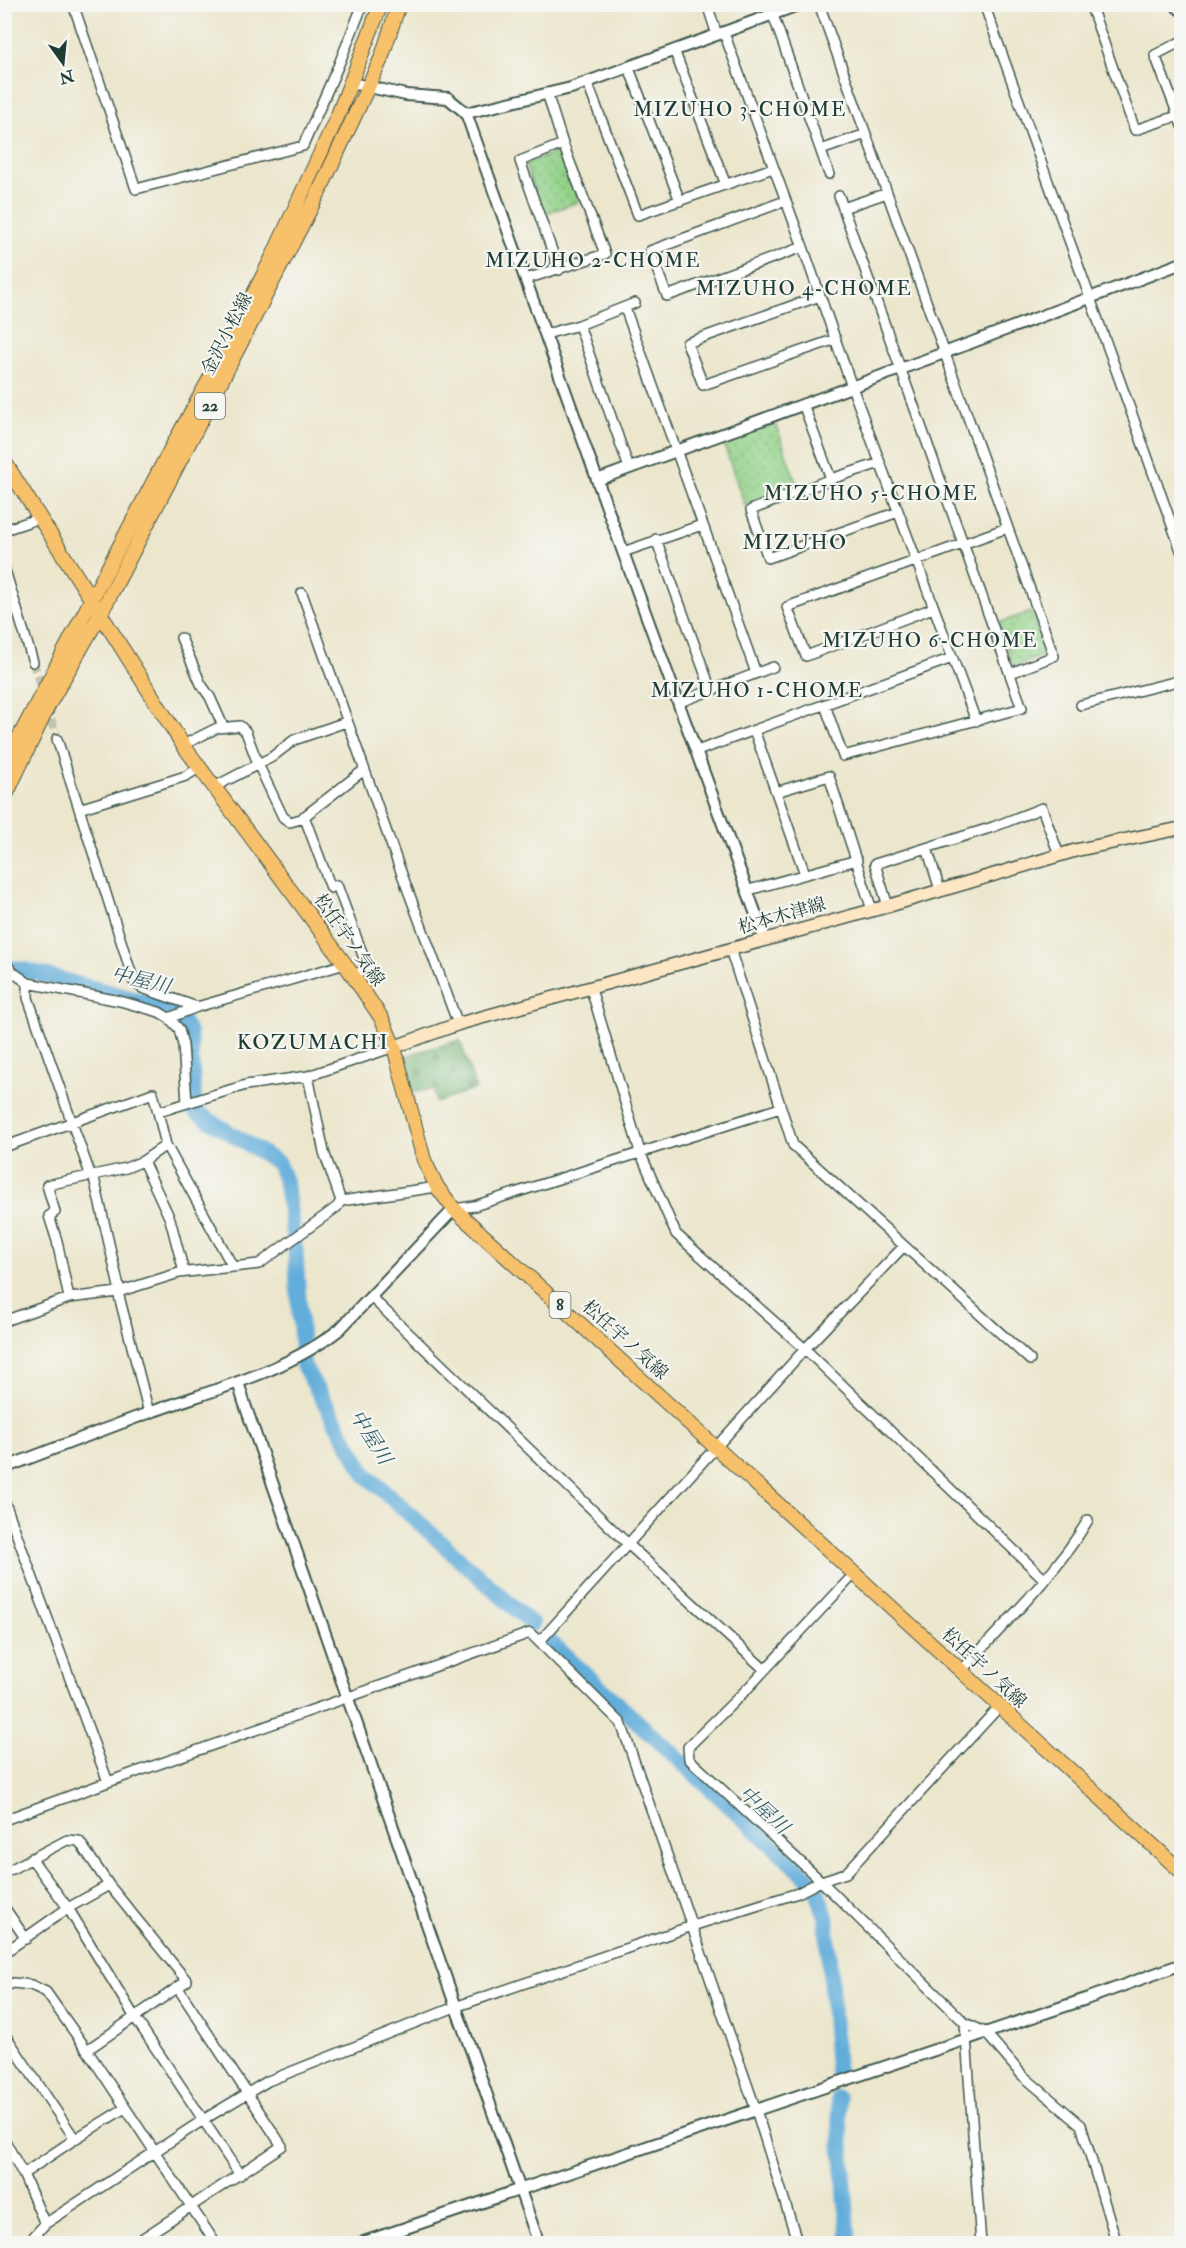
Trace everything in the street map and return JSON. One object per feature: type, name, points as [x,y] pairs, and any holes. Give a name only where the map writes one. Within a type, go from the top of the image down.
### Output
[{"type":"main road","name":"金沢小松線","points":[[4,766],[268,266],[333,126],[381,4]]},
{"type":"main road","name":"金沢小松線","points":[[4,800],[49,704],[101,613],[319,192],[381,59],[399,4]]},
{"type":"main road","name":"松任宇ノ気線","points":[[4,461],[183,745],[349,969],[382,1019],[394,1047],[424,1160],[437,1187],[454,1209],[1182,1872]]},
{"type":"main road","name":"松本木津線","points":[[394,1047],[458,1024],[888,906],[1059,855],[1122,839],[1182,828]]},
{"type":"street","points":[[73,4],[136,189],[303,146],[363,4]]},
{"type":"street","points":[[707,4],[721,34],[803,247],[880,464],[976,722]]},
{"type":"street","points":[[466,113],[587,82],[801,4]]},
{"type":"street","points":[[819,4],[1054,656],[1011,673]]},
{"type":"street","points":[[984,4],[1182,553]]},
{"type":"street","points":[[1090,4],[1135,130],[1177,116]]},
{"type":"street","points":[[1174,4],[1182,11]]},
{"type":"street","points":[[773,15],[829,174]]},
{"type":"street","points":[[1182,41],[1155,55],[1182,126]]},
{"type":"street","points":[[674,51],[726,185]]},
{"type":"street","points":[[339,64],[356,69]]},
{"type":"street","points":[[629,68],[680,201]]},
{"type":"street","points":[[587,82],[638,215],[773,168]]},
{"type":"street","points":[[351,83],[406,94],[448,98],[466,113],[765,939]]},
{"type":"street","points":[[526,279],[605,254],[563,144],[547,93]]},
{"type":"street","points":[[821,150],[866,134]]},
{"type":"street","points":[[559,270],[520,161],[563,144]]},
{"type":"street","points":[[843,208],[887,192]]},
{"type":"street","points":[[825,705],[843,756],[1022,708],[839,196]]},
{"type":"street","points":[[785,201],[650,250],[668,296],[803,247]]},
{"type":"street","points":[[597,480],[1182,264]]},
{"type":"street","points":[[820,296],[687,343],[703,386],[836,339]]},
{"type":"street","points":[[546,334],[579,325],[635,303]]},
{"type":"street","points":[[625,308],[756,673]]},
{"type":"street","points":[[579,325],[629,468]]},
{"type":"street","points":[[803,404],[831,479]]},
{"type":"street","points":[[880,464],[831,479],[751,510],[768,558],[898,512]]},
{"type":"street","points":[[4,530],[40,519]]},
{"type":"street","points":[[623,552],[702,525]]},
{"type":"street","points":[[933,608],[806,656],[787,607],[1008,528]]},
{"type":"street","points":[[656,539],[711,690]]},
{"type":"street","points":[[4,567],[33,662]]},
{"type":"street","points":[[302,594],[346,722],[458,1024]]},
{"type":"street","points":[[181,638],[223,726]]},
{"type":"street","points":[[697,751],[952,658]]},
{"type":"street","points":[[680,702],[773,667]]},
{"type":"street","points":[[1081,705],[1182,680]]},
{"type":"street","points":[[214,787],[272,757],[303,735],[346,722]]},
{"type":"street","points":[[183,745],[223,726],[240,726],[246,732],[283,817],[290,822],[304,816],[364,770]]},
{"type":"street","points":[[754,730],[806,874]]},
{"type":"street","points":[[57,739],[134,982],[142,988],[197,1007]]},
{"type":"street","points":[[79,808],[186,776],[199,768]]},
{"type":"street","points":[[777,792],[829,776],[872,910]]},
{"type":"street","points":[[888,906],[875,864],[993,827],[1041,808],[1059,855]]},
{"type":"street","points":[[5,962],[14,973],[28,983],[120,1000],[176,1016],[197,1007],[349,969],[368,969],[304,816]]},
{"type":"street","points":[[927,848],[940,890]]},
{"type":"street","points":[[749,890],[857,860]]},
{"type":"street","points":[[730,949],[793,1145],[1030,1360]]},
{"type":"street","points":[[28,983],[28,998],[92,1175],[119,1287],[118,1292],[149,1413]]},
{"type":"street","points":[[591,989],[640,1152],[676,1234],[805,1349],[1044,1579]]},
{"type":"street","points":[[176,1016],[192,1101]]},
{"type":"street","points":[[158,1112],[246,1085],[308,1076],[394,1047]]},
{"type":"street","points":[[308,1076],[324,1152],[341,1201]]},
{"type":"street","points":[[4,1147],[153,1093],[166,1145],[233,1267]]},
{"type":"street","points":[[4,1468],[238,1382],[320,1346],[340,1329],[454,1209],[474,1206],[780,1108]]},
{"type":"street","points":[[69,1298],[57,1240],[49,1216],[55,1212],[47,1185],[126,1168],[143,1161],[166,1145]]},
{"type":"street","points":[[143,1161],[170,1219],[184,1272]]},
{"type":"street","points":[[4,1321],[69,1298],[118,1292],[184,1272],[259,1264],[337,1207],[341,1201],[437,1187]]},
{"type":"street","points":[[540,1641],[805,1349],[904,1246]]},
{"type":"street","points":[[371,1297],[629,1545],[764,1669]]},
{"type":"street","points":[[238,1382],[538,2244]]},
{"type":"street","points":[[4,1500],[108,1782]]},
{"type":"street","points":[[962,1670],[1044,1579],[1088,1520]]},
{"type":"street","points":[[855,1573],[749,1687],[688,1747],[689,1759],[816,1884],[965,2022],[985,2032],[1022,2075],[1081,2125],[1117,2244]]},
{"type":"street","points":[[4,1820],[530,1633],[621,1723],[756,2110],[798,2244]]},
{"type":"street","points":[[27,2244],[45,2224],[203,2120],[268,2081],[455,2007],[692,1926],[798,1893],[846,1873],[999,1707]]},
{"type":"street","points":[[4,1873],[67,1840],[79,1841],[109,1885],[186,1981],[87,2050]]},
{"type":"street","points":[[31,1858],[68,1908],[134,2016],[240,2175]]},
{"type":"street","points":[[4,1953],[68,1908],[109,1885]]},
{"type":"street","points":[[4,1908],[26,1939]]},
{"type":"street","points":[[358,2244],[1086,1999],[1182,1964]]},
{"type":"street","points":[[4,1987],[13,1983],[31,1984],[46,1992],[216,2244]]},
{"type":"street","points":[[134,2244],[282,2146],[178,1988]]},
{"type":"street","points":[[965,2022],[981,2244]]},
{"type":"street","points":[[4,2033],[75,2139]]},
{"type":"street","points":[[24,2174],[125,2108]]},
{"type":"street","points":[[4,2139],[24,2174],[45,2224]]},
{"type":"green space","points":[[561,150],[579,202],[543,214],[525,164]]},
{"type":"green space","points":[[776,424],[798,488],[745,506],[723,442]]},
{"type":"green space","points":[[1031,612],[1046,654],[1014,667],[998,623]]},
{"type":"green space","points":[[460,1040],[476,1089],[436,1103],[433,1089],[411,1093],[403,1065],[408,1055]]},
{"type":"waterway","name":"中屋川","points":[[4,967],[25,970],[175,1010],[189,1033],[195,1111],[278,1163],[286,1184],[293,1234]]},
{"type":"waterway","name":"中屋川","points":[[295,1246],[303,1365],[366,1475],[532,1624]]},
{"type":"waterway","name":"中屋川","points":[[547,1639],[807,1877],[817,1891],[826,1917],[837,2070]]},
{"type":"waterway","name":"中屋川","points":[[838,2098],[849,2244]]},
{"type":"tunnel","points":[[33,662],[43,693]]},
{"type":"tunnel","points":[[47,707],[57,739]]},
{"type":"district","name":"MIZUHO 3-CHOME","points":[[740,109]]},
{"type":"district","name":"MIZUHO 2-CHOME","points":[[593,260]]},
{"type":"district","name":"MIZUHO 4-CHOME","points":[[804,288]]},
{"type":"district","name":"MIZUHO 5-CHOME","points":[[871,493]]},
{"type":"district","name":"MIZUHO","points":[[795,542]]},
{"type":"district","name":"MIZUHO 6-CHOME","points":[[930,640]]},
{"type":"district","name":"MIZUHO 1-CHOME","points":[[757,690]]},
{"type":"district","name":"KOZUMACHI","points":[[313,1042]]}]
